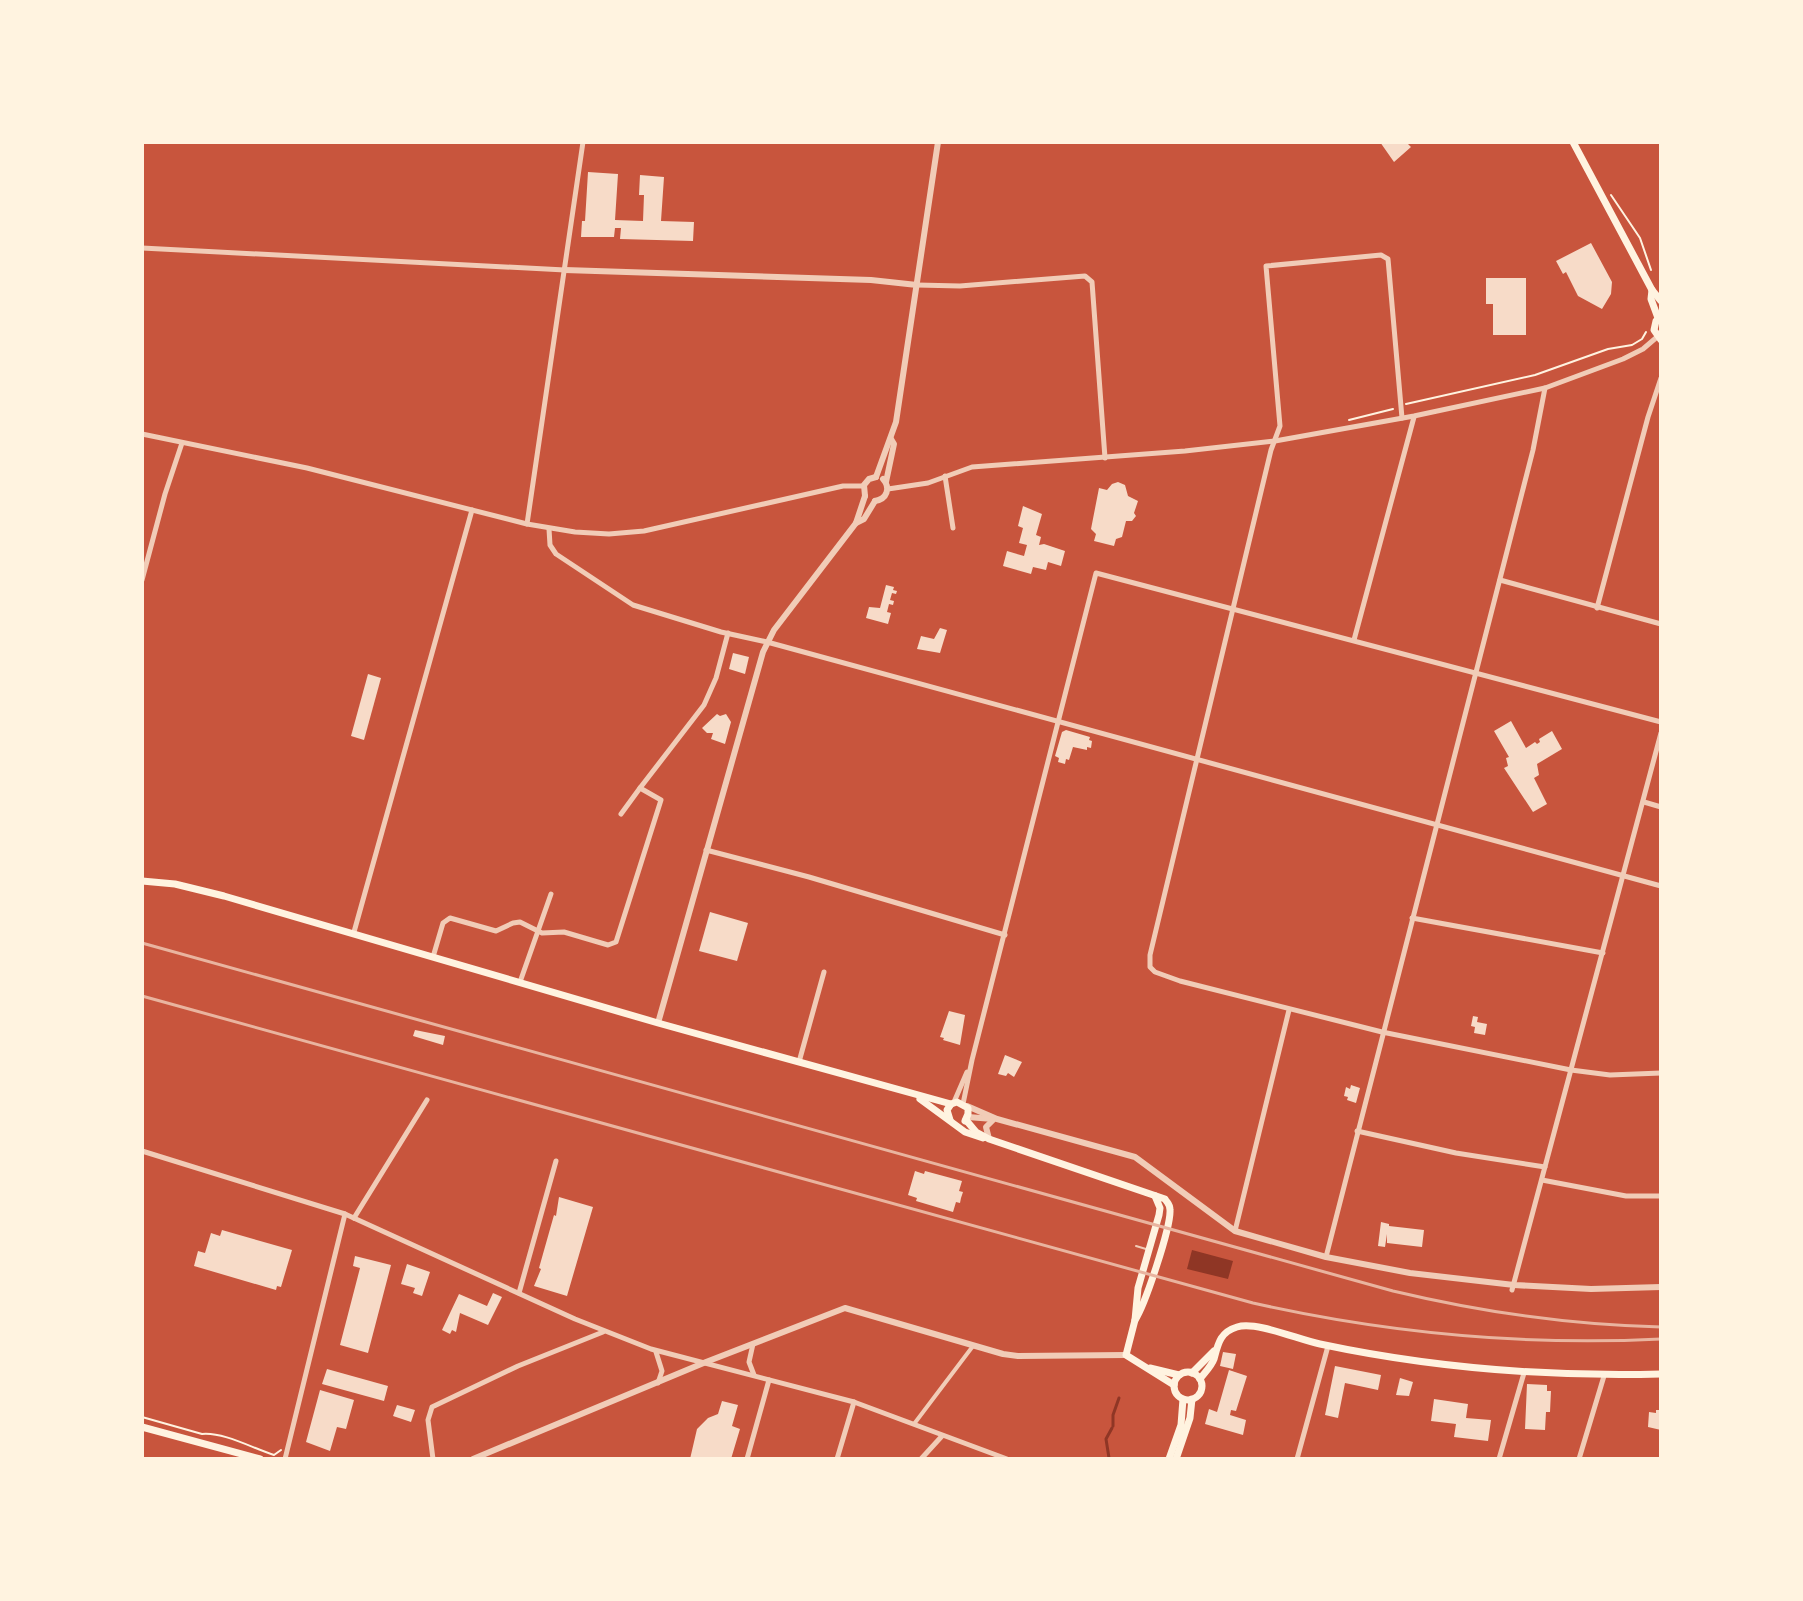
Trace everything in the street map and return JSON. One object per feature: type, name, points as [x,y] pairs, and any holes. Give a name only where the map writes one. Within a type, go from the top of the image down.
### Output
[{"type":"main road","points":[[1573,142],[1652,290],[1661,301]]},
{"type":"main road","points":[[1652,290],[1651,299],[1660,317],[1655,325],[1659,339]]},
{"type":"main road","points":[[142,881],[175,884],[354,932],[658,1023],[915,1095],[959,1104],[976,1132],[989,1139]]},
{"type":"main road","points":[[915,1095],[970,1135],[1165,1199],[1170,1212],[1143,1308],[1135,1320]]},
{"type":"main road","points":[[952,1122],[947,1114],[959,1104]]},
{"type":"main road","points":[[952,1122],[967,1118]]},
{"type":"main road","points":[[1155,1196],[1160,1208],[1159,1215],[1138,1288],[1135,1320],[1126,1355],[1150,1368],[1179,1375],[1192,1373],[1214,1351],[1224,1334],[1242,1326],[1328,1346],[1454,1368],[1604,1376],[1661,1374]]},
{"type":"main road","points":[[1169,1459],[1187,1399],[1201,1390],[1200,1379],[1213,1361],[1214,1351]]},
{"type":"main road","points":[[1150,1368],[1174,1385]]},
{"type":"main road","points":[[1192,1373],[1200,1379]]},
{"type":"main road","points":[[1176,1459],[1190,1418],[1187,1399],[1176,1392],[1174,1385],[1179,1375]]},
{"type":"main road","points":[[142,1427],[260,1459]]},
{"type":"street","points":[[527,524],[583,142]]},
{"type":"street","points":[[876,477],[896,422],[938,142]]},
{"type":"street","points":[[142,248],[565,270],[871,280],[917,285],[960,286],[1085,276],[1092,282],[1105,458]]},
{"type":"street","points":[[1402,418],[1388,259],[1381,255],[1266,266],[1280,426],[1196,759],[1150,955],[1150,967],[1155,972],[1193,985],[1382,1032],[1571,1070],[1610,1075],[1661,1073]]},
{"type":"street","points":[[876,477],[887,486],[928,483],[972,467],[1105,458],[1275,441],[1545,388],[1623,359],[1659,339]]},
{"type":"street","points":[[1597,608],[1661,378]]},
{"type":"street","points":[[1326,1257],[1382,1032],[1439,824],[1533,450],[1545,388]]},
{"type":"street","points":[[1354,640],[1414,416]]},
{"type":"street","points":[[142,434],[307,468],[549,529],[609,534],[644,531],[843,486],[864,486]]},
{"type":"street","points":[[865,496],[875,501],[882,499],[894,444],[891,439]]},
{"type":"street","points":[[142,580],[182,443]]},
{"type":"street","points":[[945,476],[953,528]]},
{"type":"street","points":[[658,1023],[767,642],[856,523],[865,496],[864,486],[869,479],[876,477]]},
{"type":"street","points":[[856,523],[864,519],[875,501]]},
{"type":"street","points":[[354,932],[472,510]]},
{"type":"street","points":[[549,529],[550,545],[556,554],[637,607],[1661,886]]},
{"type":"street","points":[[1661,722],[1096,573],[959,1104],[997,1119],[1135,1157],[1235,1231],[1326,1257],[1513,1288],[1661,1287]]},
{"type":"street","points":[[1500,580],[1661,624]]},
{"type":"street","points":[[621,814],[704,705],[716,678],[728,633]]},
{"type":"street","points":[[1513,1288],[1661,733]]},
{"type":"street","points":[[433,957],[443,923],[450,918],[496,931],[515,922],[544,934],[564,932],[608,945],[616,942],[661,800],[640,788]]},
{"type":"street","points":[[1644,802],[1661,807]]},
{"type":"street","points":[[706,850],[1005,935]]},
{"type":"street","points":[[520,983],[551,894]]},
{"type":"street","points":[[1412,918],[1603,953]]},
{"type":"street","points":[[799,1062],[824,972]]},
{"type":"street","points":[[1235,1231],[1289,1010]]},
{"type":"street","points":[[354,1218],[427,1100]]},
{"type":"street","points":[[967,1118],[997,1119]]},
{"type":"street","points":[[989,1139],[986,1127],[997,1119]]},
{"type":"street","points":[[1357,1131],[1456,1153],[1545,1167]]},
{"type":"street","points":[[142,1151],[345,1214],[604,1331],[656,1351],[854,1402],[1007,1459]]},
{"type":"street","points":[[519,1293],[556,1161]]},
{"type":"street","points":[[1542,1180],[1626,1196],[1661,1196]]},
{"type":"street","points":[[285,1459],[345,1214]]},
{"type":"street","points":[[473,1459],[845,1308],[1018,1356],[1126,1355]]},
{"type":"street","points":[[433,1459],[428,1420],[432,1407],[518,1366],[604,1331]]},
{"type":"street","points":[[753,1344],[749,1362],[755,1376]]},
{"type":"street","points":[[914,1424],[973,1345]]},
{"type":"street","points":[[1297,1459],[1328,1346]]},
{"type":"street","points":[[656,1351],[662,1362],[658,1383]]},
{"type":"street","points":[[1499,1459],[1524,1373]]},
{"type":"street","points":[[1579,1459],[1604,1376]]},
{"type":"street","points":[[747,1459],[769,1380]]},
{"type":"street","points":[[837,1459],[854,1402]]},
{"type":"street","points":[[921,1459],[942,1436]]},
{"type":"street","points":[[485,1459],[492,1453]]},
{"type":"lane","points":[[1136,1246],[1150,1250]]},
{"type":"path","points":[[1608,189],[1637,231],[1651,271]]},
{"type":"path","points":[[1343,423],[1387,413],[1401,406],[1535,375],[1608,349],[1632,345],[1644,335],[1647,324]]},
{"type":"path","points":[[142,1417],[202,1434],[232,1438],[274,1455],[281,1449]]},
{"type":"shaded area","points":[[1192,1250],[1233,1261],[1228,1279],[1187,1269]]},
{"type":"building","points":[[1380,142],[1411,142],[1408,144],[1411,147],[1394,162]]},
{"type":"building","points":[[588,172],[618,174],[615,220],[643,221],[644,195],[639,195],[640,175],[664,177],[661,221],[694,222],[693,241],[620,239],[621,228],[615,228],[614,237],[581,237]]},
{"type":"building","points":[[1591,243],[1612,282],[1611,294],[1602,309],[1578,296],[1566,272],[1563,274],[1556,261]]},
{"type":"building","points":[[1486,278],[1526,278],[1526,335],[1493,335],[1493,304],[1486,304]]},
{"type":"building","points":[[1118,482],[1125,485],[1128,496],[1138,501],[1136,516],[1132,521],[1126,521],[1122,537],[1116,539],[1114,546],[1094,541],[1096,534],[1091,529],[1099,488],[1107,490]]},
{"type":"building","points":[[1023,506],[1042,514],[1036,535],[1041,537],[1039,545],[1065,551],[1061,566],[1048,562],[1046,570],[1033,567],[1031,574],[1003,566],[1007,551],[1024,556],[1027,545],[1019,543],[1023,528],[1018,526]]},
{"type":"building","points":[[886,585],[897,591],[896,594],[892,593],[890,600],[894,601],[893,605],[889,604],[887,612],[891,613],[888,624],[866,618],[869,607],[880,608]]},
{"type":"building","points":[[940,628],[947,630],[940,653],[917,649],[921,636],[934,639]]},
{"type":"building","points":[[733,653],[749,657],[745,674],[729,669]]},
{"type":"building","points":[[368,674],[381,678],[364,740],[351,736]]},
{"type":"building","points":[[717,714],[726,714],[731,722],[725,744],[711,739],[713,733],[707,733],[702,728]]},
{"type":"building","points":[[1511,721],[1526,748],[1535,742],[1537,744],[1539,739],[1552,731],[1562,749],[1537,764],[1539,775],[1534,778],[1547,804],[1533,812],[1504,768],[1508,766],[1506,758],[1509,757],[1494,731]]},
{"type":"building","points":[[1066,730],[1090,737],[1092,741],[1091,748],[1087,747],[1087,750],[1073,747],[1065,764],[1058,762],[1059,758],[1055,756],[1062,732]]},
{"type":"building","points":[[710,912],[748,923],[737,961],[699,951]]},
{"type":"building","points":[[949,1011],[965,1015],[960,1045],[940,1037]]},
{"type":"building","points":[[1473,1016],[1478,1017],[1477,1022],[1487,1024],[1485,1035],[1474,1033],[1475,1027],[1471,1026]]},
{"type":"building","points":[[415,1030],[445,1036],[443,1045],[413,1036]]},
{"type":"building","points":[[1005,1055],[1022,1062],[1014,1077],[1008,1073],[1006,1076],[998,1074]]},
{"type":"building","points":[[1351,1085],[1360,1088],[1356,1103],[1344,1096],[1346,1087],[1350,1089]]},
{"type":"building","points":[[915,1171],[962,1181],[960,1203],[956,1202],[953,1212],[916,1201],[917,1198],[908,1195]]},
{"type":"building","points":[[559,1197],[593,1207],[567,1296],[534,1286]]},
{"type":"building","points":[[1381,1222],[1389,1226],[1424,1230],[1422,1247],[1387,1243],[1387,1234],[1385,1247],[1378,1246]]},
{"type":"building","points":[[222,1230],[292,1250],[281,1287],[277,1286],[276,1290],[194,1266],[198,1251],[205,1253],[211,1233],[220,1236]]},
{"type":"building","points":[[355,1256],[391,1265],[368,1353],[340,1345],[360,1268],[353,1266]]},
{"type":"building","points":[[407,1264],[430,1272],[422,1296],[413,1293],[415,1288],[401,1284]]},
{"type":"building","points":[[493,1293],[502,1297],[488,1325],[460,1313],[456,1332],[452,1330],[450,1334],[442,1330],[459,1294],[487,1306]]},
{"type":"building","points":[[1223,1352],[1236,1354],[1233,1369],[1220,1366]]},
{"type":"building","points":[[1335,1366],[1381,1375],[1378,1390],[1345,1383],[1338,1418],[1325,1415]]},
{"type":"building","points":[[327,1369],[388,1386],[384,1401],[322,1384]]},
{"type":"building","points":[[1229,1370],[1247,1376],[1236,1411],[1231,1410],[1230,1415],[1246,1420],[1243,1435],[1205,1424],[1209,1409],[1217,1412]]},
{"type":"building","points":[[1400,1378],[1413,1382],[1409,1396],[1396,1395]]},
{"type":"building","points":[[1527,1384],[1547,1385],[1547,1391],[1551,1391],[1545,1430],[1525,1429]]},
{"type":"building","points":[[320,1390],[354,1400],[346,1429],[337,1427],[330,1451],[306,1442]]},
{"type":"building","points":[[1434,1399],[1468,1404],[1466,1418],[1491,1420],[1488,1441],[1454,1437],[1456,1424],[1431,1421]]},
{"type":"building","points":[[722,1401],[738,1405],[732,1426],[740,1429],[731,1459],[690,1459],[697,1429],[708,1418],[718,1414]]},
{"type":"building","points":[[397,1405],[415,1410],[411,1422],[393,1416]]},
{"type":"building","points":[[1656,1410],[1661,1410],[1661,1430],[1648,1427],[1649,1412],[1656,1413]]},
{"type":"waterway","points":[[1113,1426],[1119,1398]]},
{"type":"waterway","points":[[1109,1458],[1106,1439],[1112,1428]]},
{"type":"railway","points":[[142,943],[1393,1291],[1526,1316],[1661,1327]]},
{"type":"railway","points":[[142,996],[1253,1303],[1354,1322],[1456,1335],[1558,1341],[1661,1339]]}]
